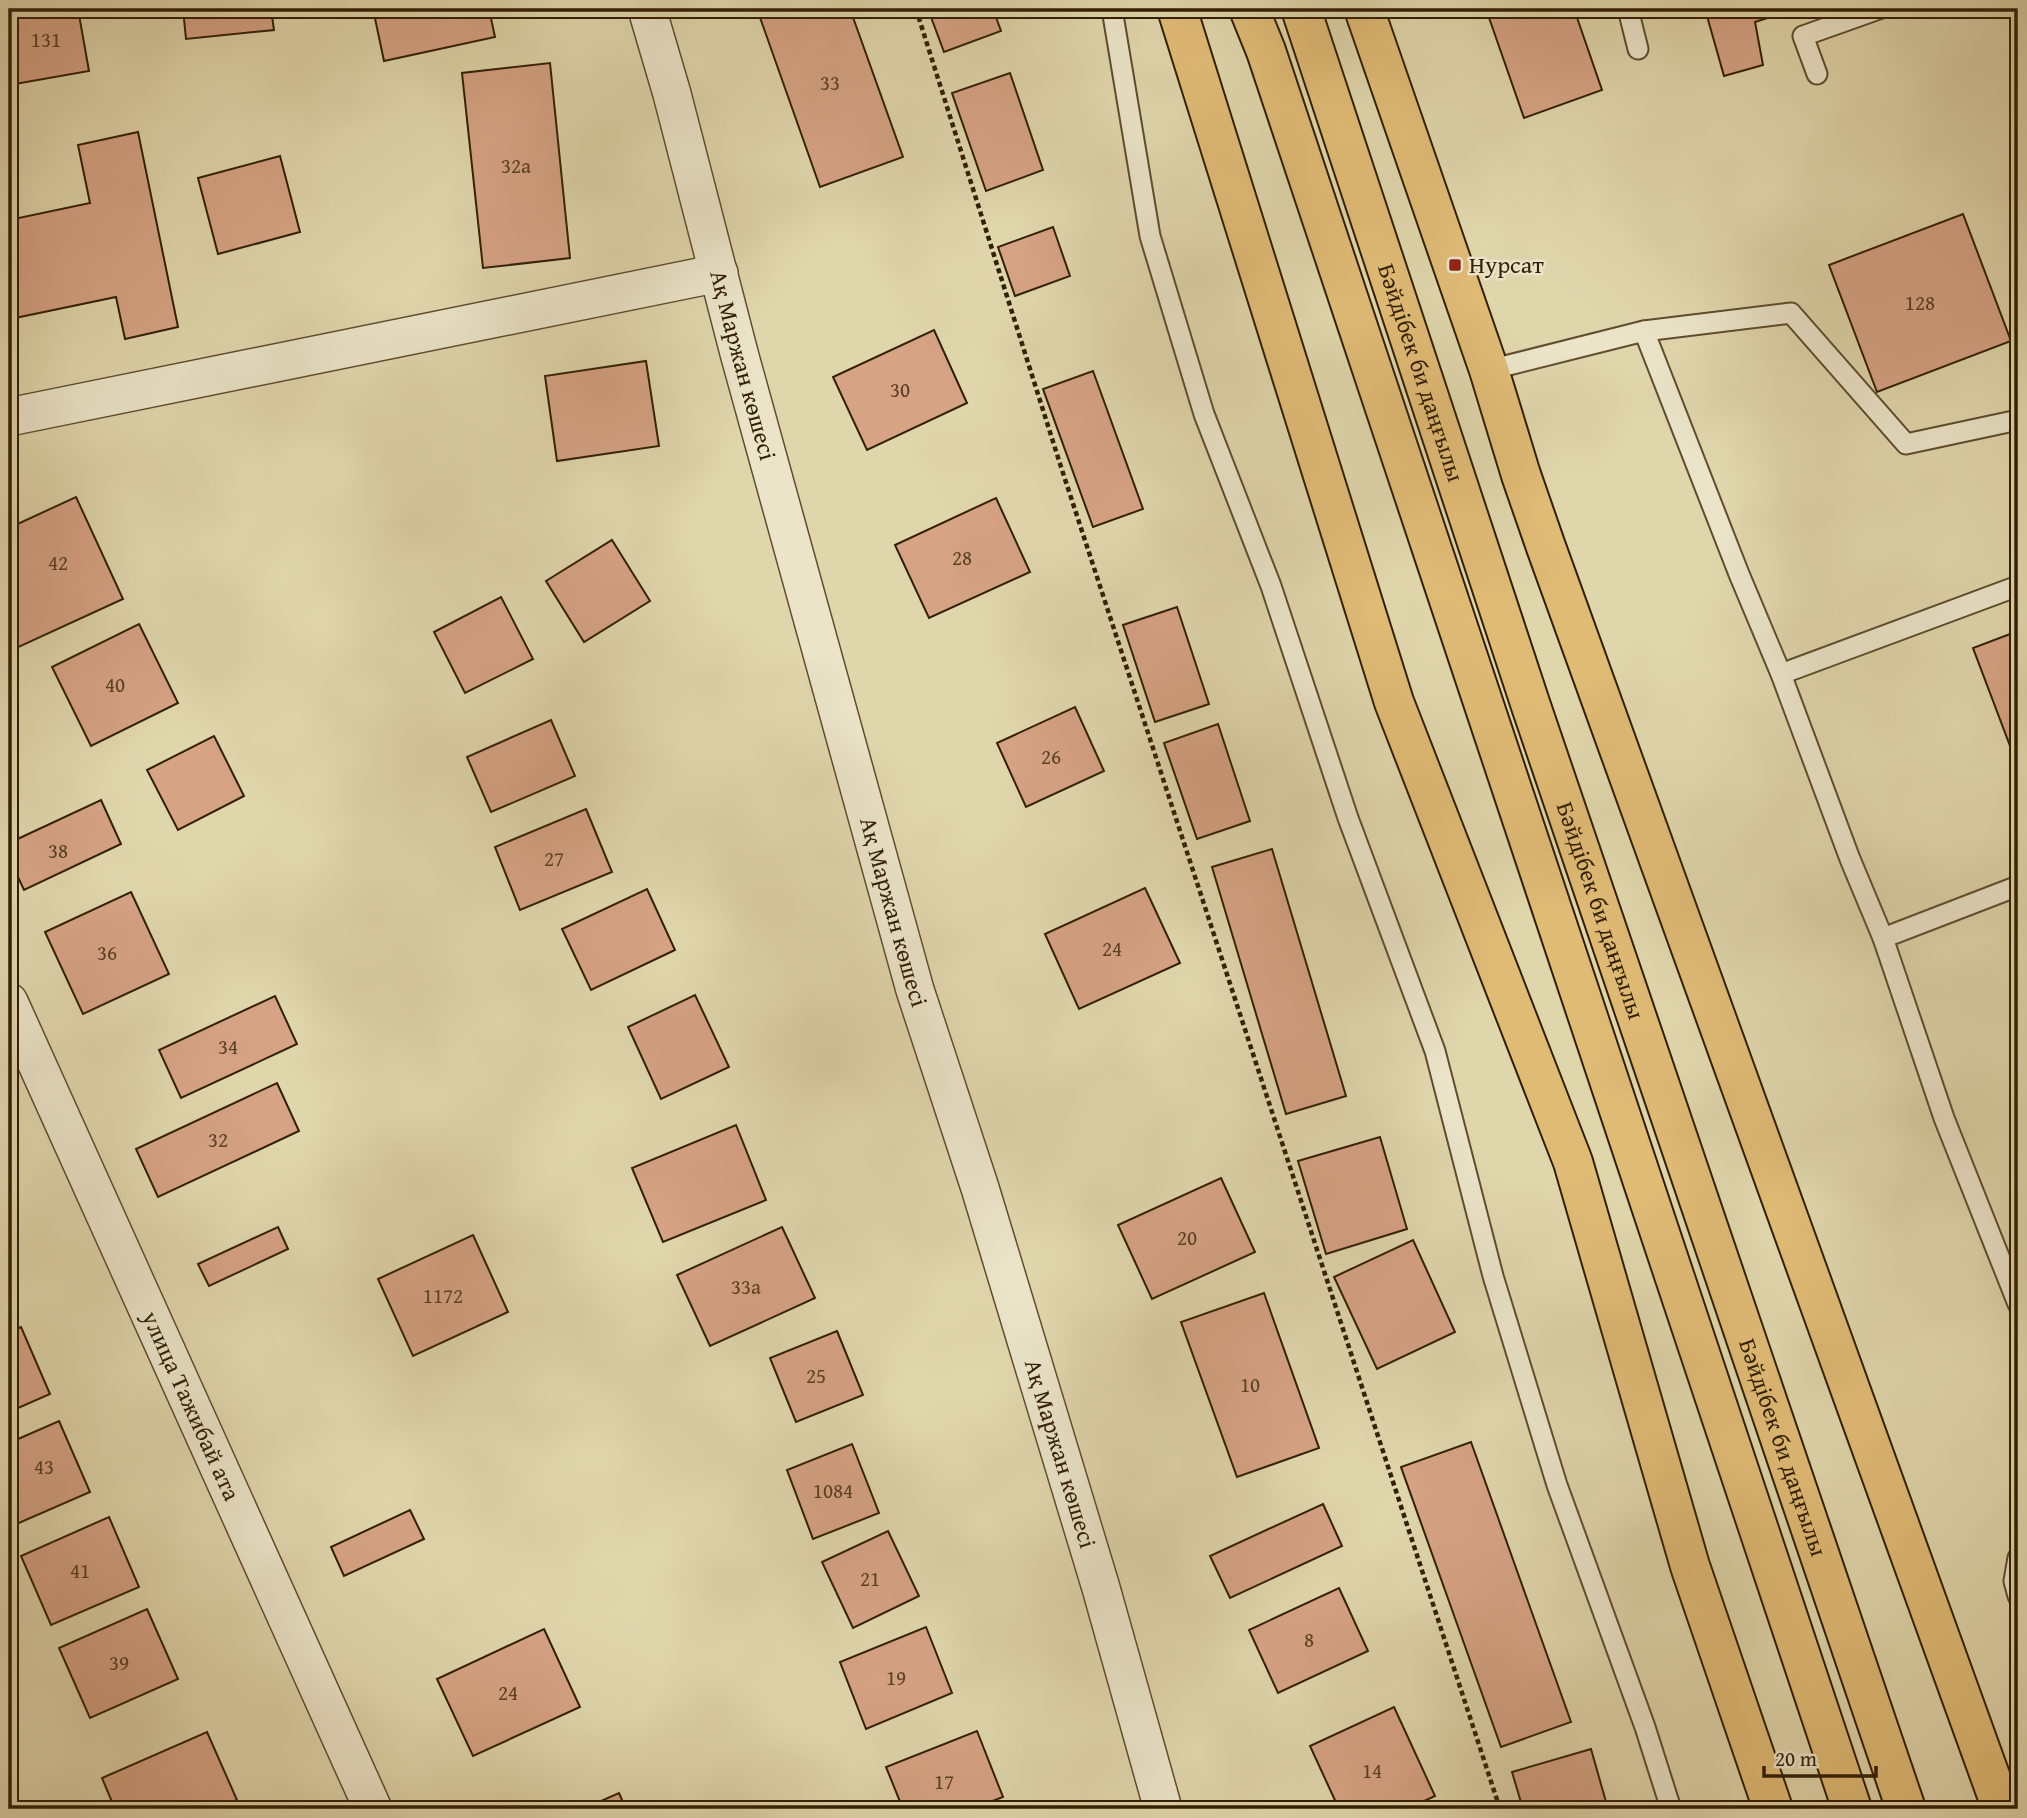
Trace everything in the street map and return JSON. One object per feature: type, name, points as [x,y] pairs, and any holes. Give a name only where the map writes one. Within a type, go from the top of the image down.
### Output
[{"type":"main road","points":[[1177,9],[1394,702],[1573,1162],[1690,1566],[1773,1809]]},
{"type":"main road","name":"Бәйдібек би даңғылы","points":[[1248,9],[1266,51],[1852,1809]]},
{"type":"main road","name":"Бәйдібек би даңғылы","points":[[1301,9],[1544,745],[1906,1809]]},
{"type":"main road","points":[[1364,9],[1489,370],[1546,547],[2002,1809]]},
{"type":"street","name":"Ақ Маржан көшесі","points":[[647,9],[915,990],[980,1188],[1101,1588],[1163,1809]]},
{"type":"street","points":[[9,416],[719,273]]},
{"type":"street","name":"улица Тажибай ата","points":[[9,1002],[373,1809]]},
{"type":"lane","points":[[1112,9],[1150,236],[1204,414],[1271,586],[1349,818],[1435,1051],[1493,1276],[1557,1485],[1671,1809]]},
{"type":"lane","points":[[1628,9],[1638,49]]},
{"type":"lane","points":[[1817,74],[1803,36],[1879,9]]},
{"type":"lane","points":[[1489,370],[1644,331],[1791,313],[1906,444],[2018,420]]},
{"type":"lane","points":[[1644,331],[1883,938],[1944,1118],[2018,1304]]},
{"type":"lane","points":[[1781,674],[2018,586]]},
{"type":"lane","points":[[1883,938],[2018,886]]},
{"type":"lane","points":[[2018,1558],[2014,1581],[2018,1595]]},
{"type":"path","points":[[916,9],[1067,483],[1500,1809]]},
{"type":"building","points":[[9,9],[78,9],[89,71],[9,85]]},
{"type":"building","points":[[183,9],[271,9],[274,30],[186,39]]},
{"type":"building","points":[[373,9],[489,9],[495,37],[384,61]]},
{"type":"building","points":[[757,9],[850,9],[903,157],[820,187]]},
{"type":"building","points":[[928,9],[993,9],[1001,31],[944,52]]},
{"type":"building","points":[[1486,9],[1574,9],[1602,90],[1524,118]]},
{"type":"building","points":[[1705,9],[1796,9],[1755,22],[1763,65],[1724,76]]},
{"type":"building","points":[[550,63],[570,258],[483,268],[462,73]]},
{"type":"building","points":[[1010,73],[1043,170],[986,191],[952,93]]},
{"type":"building","points":[[138,132],[178,327],[125,339],[116,297],[15,318],[9,289],[9,220],[90,203],[78,145]]},
{"type":"building","points":[[280,156],[300,232],[218,254],[198,178]]},
{"type":"building","points":[[1963,214],[2011,341],[1877,392],[1829,265]]},
{"type":"building","points":[[1053,227],[1070,276],[1015,296],[998,247]]},
{"type":"building","points":[[934,330],[967,403],[867,450],[833,377]]},
{"type":"building","points":[[646,361],[659,446],[557,461],[545,376]]},
{"type":"building","points":[[1093,371],[1143,509],[1093,527],[1043,389]]},
{"type":"building","points":[[76,497],[123,599],[12,650],[9,642],[9,528]]},
{"type":"building","points":[[996,498],[1030,572],[929,618],[895,545]]},
{"type":"building","points":[[612,540],[650,601],[584,642],[546,581]]},
{"type":"building","points":[[501,597],[533,659],[465,693],[434,632]]},
{"type":"building","points":[[1177,607],[1209,704],[1155,722],[1123,625]]},
{"type":"building","points":[[139,624],[178,703],[91,746],[52,667]]},
{"type":"building","points":[[2018,631],[2018,767],[1973,648]]},
{"type":"building","points":[[1075,707],[1104,771],[1026,807],[997,743]]},
{"type":"building","points":[[551,720],[575,776],[491,812],[467,757]]},
{"type":"building","points":[[1218,724],[1250,821],[1197,839],[1164,743]]},
{"type":"building","points":[[214,736],[244,796],[178,830],[147,770]]},
{"type":"building","points":[[101,800],[121,844],[24,890],[9,858],[9,843]]},
{"type":"building","points":[[586,809],[612,872],[520,910],[495,847]]},
{"type":"building","points":[[1272,849],[1346,1096],[1286,1114],[1212,867]]},
{"type":"building","points":[[1145,888],[1180,963],[1079,1009],[1045,934]]},
{"type":"building","points":[[647,889],[675,950],[591,990],[562,929]]},
{"type":"building","points":[[131,892],[169,974],[83,1014],[45,932]]},
{"type":"building","points":[[695,995],[729,1067],[661,1099],[628,1027]]},
{"type":"building","points":[[275,996],[297,1044],[181,1098],[159,1050]]},
{"type":"building","points":[[277,1083],[299,1131],[158,1197],[136,1149]]},
{"type":"building","points":[[736,1125],[766,1200],[663,1242],[632,1168]]},
{"type":"building","points":[[1380,1137],[1407,1229],[1326,1254],[1298,1161]]},
{"type":"building","points":[[1221,1178],[1255,1252],[1152,1299],[1118,1225]]},
{"type":"building","points":[[278,1227],[288,1249],[209,1286],[198,1264]]},
{"type":"building","points":[[782,1227],[815,1298],[710,1346],[677,1275]]},
{"type":"building","points":[[473,1235],[508,1312],[413,1356],[378,1279]]},
{"type":"building","points":[[1413,1240],[1455,1332],[1377,1369],[1334,1277]]},
{"type":"building","points":[[1264,1293],[1319,1448],[1237,1477],[1181,1322]]},
{"type":"building","points":[[21,1327],[50,1394],[9,1412],[9,1332]]},
{"type":"building","points":[[837,1331],[863,1395],[796,1422],[770,1358]]},
{"type":"building","points":[[59,1421],[90,1492],[12,1526],[9,1520],[9,1443]]},
{"type":"building","points":[[1471,1442],[1571,1722],[1501,1747],[1401,1467]]},
{"type":"building","points":[[852,1444],[879,1513],[813,1539],[787,1470]]},
{"type":"building","points":[[1323,1504],[1342,1546],[1230,1598],[1210,1556]]},
{"type":"building","points":[[410,1510],[424,1539],[344,1576],[331,1547]]},
{"type":"building","points":[[109,1517],[139,1587],[51,1625],[21,1556]]},
{"type":"building","points":[[888,1531],[919,1596],[853,1628],[822,1562]]},
{"type":"building","points":[[1339,1588],[1368,1651],[1278,1693],[1249,1630]]},
{"type":"building","points":[[147,1609],[178,1679],[90,1718],[59,1648]]},
{"type":"building","points":[[926,1627],[952,1693],[866,1729],[840,1662]]},
{"type":"building","points":[[544,1629],[580,1707],[473,1756],[437,1679]]},
{"type":"building","points":[[1394,1707],[1435,1796],[1407,1809],[1339,1809],[1310,1746]]},
{"type":"building","points":[[977,1731],[1003,1797],[972,1809],[903,1809],[886,1767]]},
{"type":"building","points":[[207,1732],[237,1800],[216,1809],[115,1809],[102,1778]]},
{"type":"building","points":[[1591,1749],[1608,1809],[1523,1809],[1512,1772]]},
{"type":"building","points":[[619,1793],[626,1809],[583,1809]]},
{"type":"place","name":"Нурсат","points":[[1455,265]]}]
